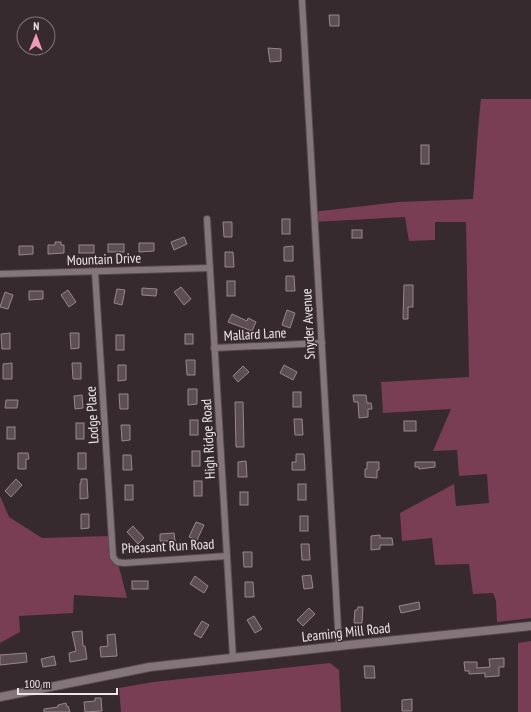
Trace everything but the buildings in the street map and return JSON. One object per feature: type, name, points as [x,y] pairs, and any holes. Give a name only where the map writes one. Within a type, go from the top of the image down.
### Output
[{"type":"street","name":"Snyder Avenue","points":[[302,0],[339,646]]},
{"type":"street","name":"High Ridge Road","points":[[207,219],[233,658]]},
{"type":"street","name":"Mountain Drive","points":[[0,274],[210,268]]},
{"type":"street","name":"Lodge Place","points":[[95,272],[113,557]]},
{"type":"street","name":"Mallard Lane","points":[[214,348],[322,343]]},
{"type":"street","name":"Pheasant Run Road","points":[[113,557],[117,562],[124,563],[227,556]]},
{"type":"street","name":"Leaming Mill Road","points":[[0,697],[164,665],[531,626]]},
{"type":"shaded area","points":[[481,99],[531,99],[531,618],[497,622],[496,601],[493,593],[473,594],[469,564],[435,565],[432,538],[402,541],[400,513],[454,484],[456,506],[489,503],[487,474],[459,476],[457,450],[433,451],[451,409],[383,413],[381,382],[469,377],[466,222],[435,222],[435,240],[409,241],[405,217],[313,222],[312,212],[399,202],[473,199]]},
{"type":"shaded area","points":[[0,496],[9,517],[42,538],[111,536],[127,598],[74,595],[73,613],[19,616],[20,632],[0,643]]},
{"type":"shaded area","points":[[531,641],[531,712],[518,712],[518,643]]},
{"type":"shaded area","points":[[330,663],[339,670],[341,712],[121,712],[119,688],[153,682]]}]
